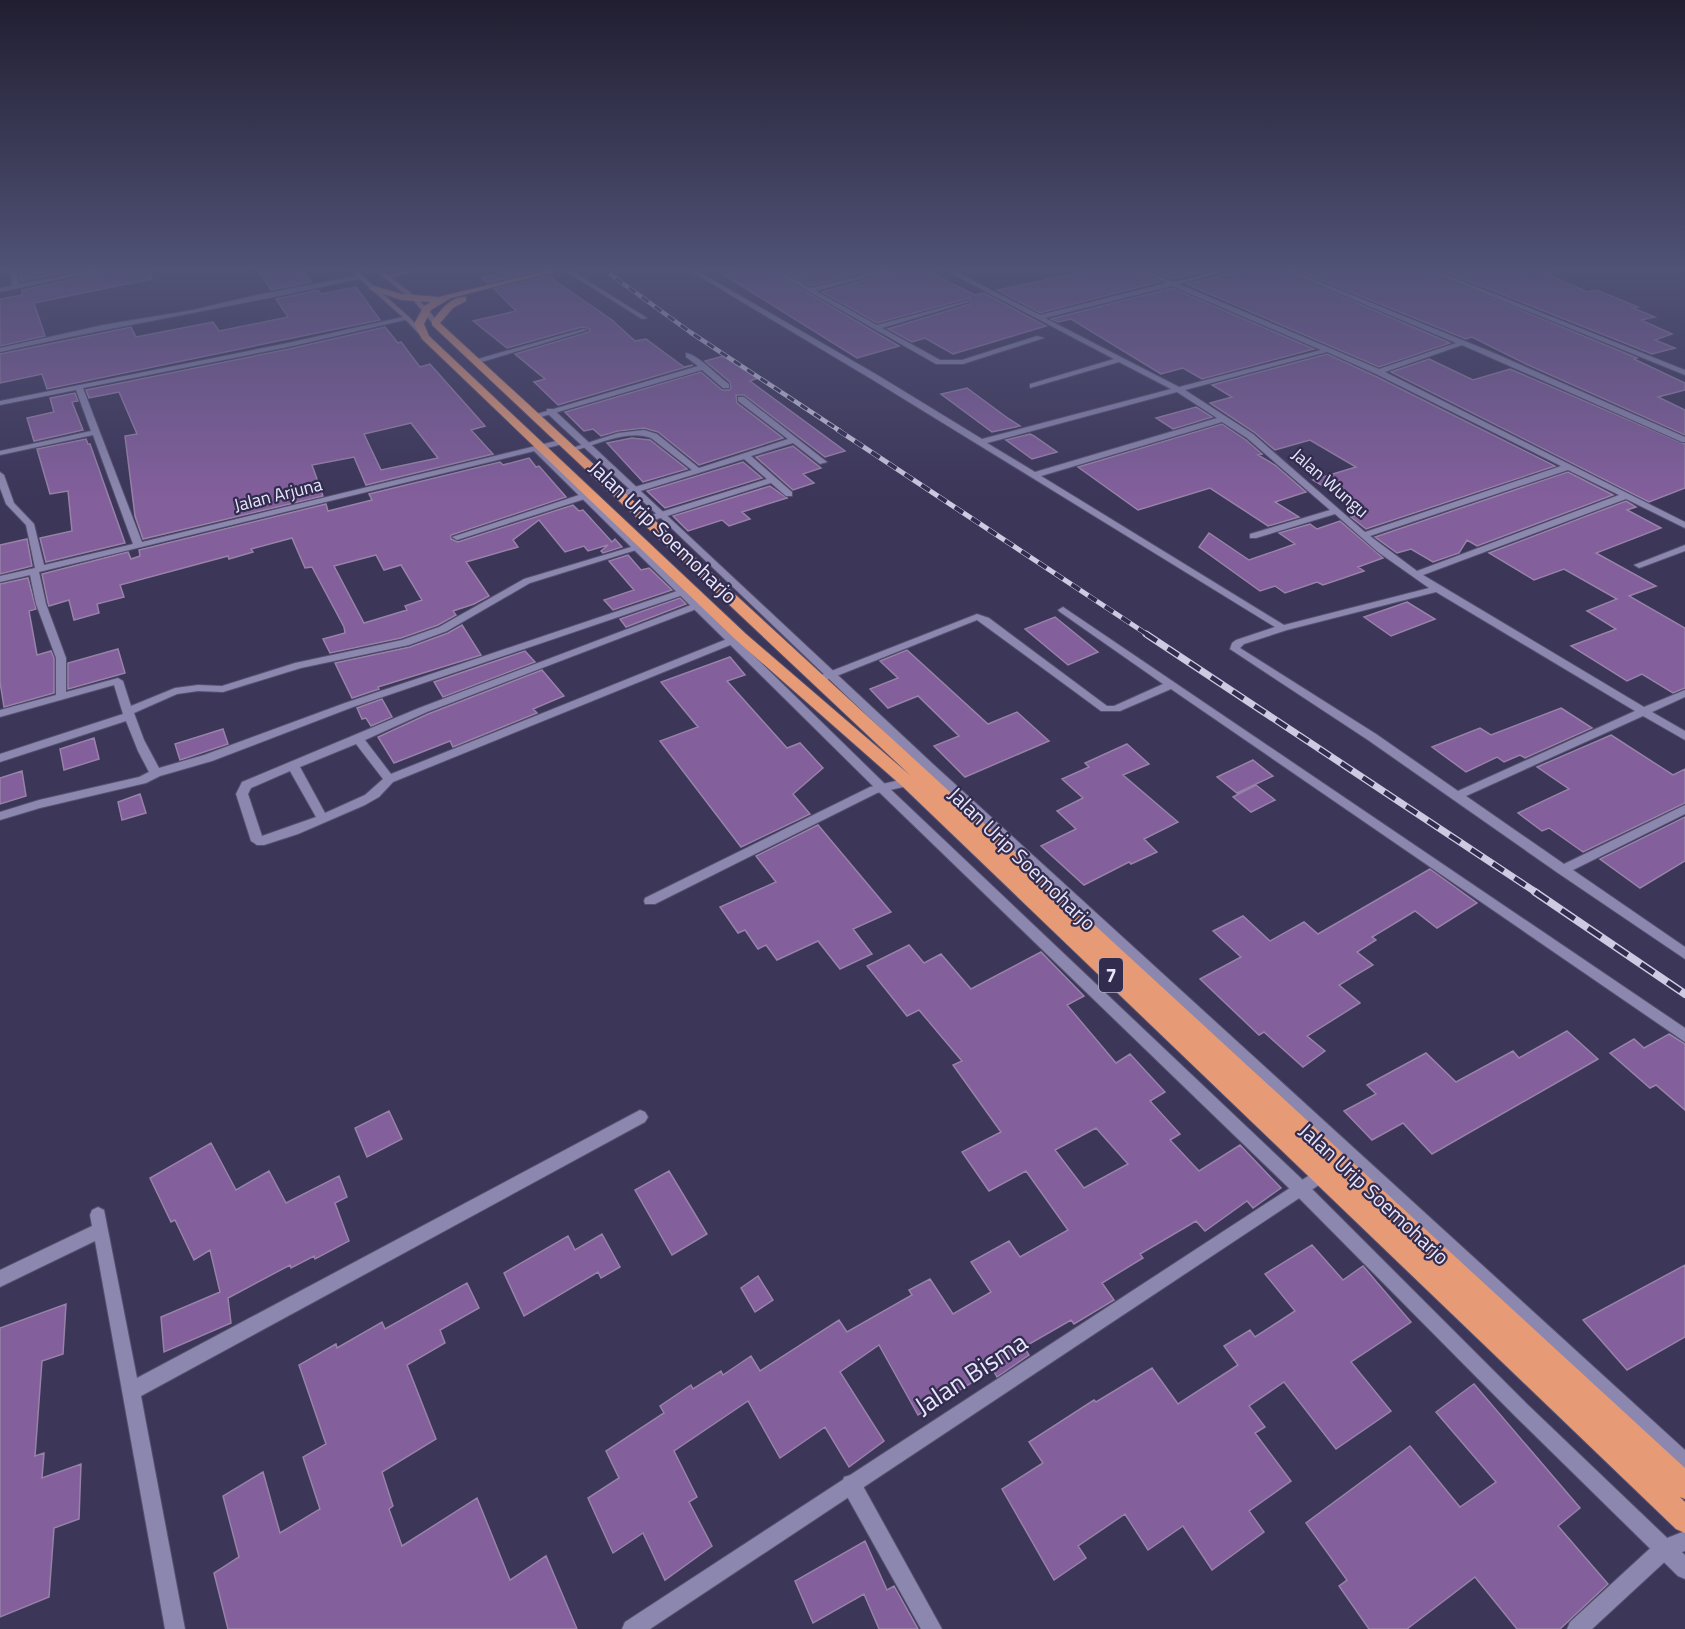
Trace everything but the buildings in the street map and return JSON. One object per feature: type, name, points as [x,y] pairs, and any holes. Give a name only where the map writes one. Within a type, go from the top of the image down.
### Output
[{"type":"highway","name":"Jalan Urip Soemoharjo","points":[[440,345],[540,448],[736,639],[908,782],[1685,1520]]},
{"type":"highway","name":"Jalan Urip Soemoharjo","points":[[450,345],[475,361],[534,416],[574,445],[628,491],[1339,1163],[1685,1486]]},
{"type":"street","points":[[0,350],[22,345]]},
{"type":"street","points":[[0,403],[288,345]]},
{"type":"street","points":[[475,361],[532,345]]},
{"type":"street","points":[[818,345],[1284,628]]},
{"type":"street","points":[[909,345],[939,362],[949,363],[963,362],[1017,345]]},
{"type":"street","name":"Jalan Wungu","points":[[1094,345],[1179,390],[1250,436],[1364,535],[1437,589],[1685,736]]},
{"type":"street","points":[[1315,345],[1379,372],[1685,525]]},
{"type":"street","points":[[1379,372],[1456,345]]},
{"type":"street","points":[[1467,345],[1685,440]]},
{"type":"street","points":[[1616,345],[1685,373]]},
{"type":"street","points":[[981,442],[1327,350]]},
{"type":"street","points":[[689,355],[726,386]]},
{"type":"street","points":[[1034,386],[1121,359]]},
{"type":"street","points":[[534,416],[704,367]]},
{"type":"street","points":[[79,387],[139,546]]},
{"type":"street","points":[[741,399],[823,462]]},
{"type":"street","points":[[550,411],[574,445]]},
{"type":"street","points":[[1035,475],[1060,465],[1223,418]]},
{"type":"street","points":[[0,453],[96,432]]},
{"type":"street","name":"Jalan Arjuna","points":[[0,579],[540,448],[574,445],[621,435],[644,432],[654,436],[698,471]]},
{"type":"street","points":[[628,491],[793,440]]},
{"type":"street","points":[[746,456],[789,494]]},
{"type":"street","points":[[1364,535],[1568,467]]},
{"type":"street","points":[[0,475],[5,504],[30,524],[41,604],[61,658],[61,697]]},
{"type":"street","points":[[655,517],[772,480]]},
{"type":"street","points":[[458,537],[588,495]]},
{"type":"street","points":[[1417,574],[1626,496]]},
{"type":"street","points":[[1253,536],[1336,511]]},
{"type":"street","points":[[0,758],[128,714],[175,692],[198,688],[223,689],[299,665],[405,643],[461,620],[527,581],[641,547]]},
{"type":"street","points":[[1639,565],[1685,548]]},
{"type":"street","points":[[1437,589],[1284,628],[1240,642],[1235,649],[1372,737],[1685,954]]},
{"type":"street","points":[[693,598],[251,783],[243,789],[257,841],[272,839],[371,797],[390,779],[736,639],[882,788],[1300,1188],[1521,1410],[1685,1569]]},
{"type":"street","points":[[0,816],[39,804],[141,780],[156,773],[208,758],[349,705],[693,598]]},
{"type":"street","points":[[1063,610],[1685,1036]]},
{"type":"street","points":[[1172,684],[1116,709],[1105,709],[985,620],[977,617],[825,677],[1483,1273],[1685,1463]]},
{"type":"street","points":[[0,714],[118,681],[128,714],[149,763],[156,773]]},
{"type":"street","points":[[1455,796],[1685,693]]},
{"type":"street","points":[[358,739],[390,779]]},
{"type":"street","points":[[293,766],[322,818]]},
{"type":"street","points":[[650,901],[882,788],[908,782]]},
{"type":"street","points":[[1562,870],[1685,808]]},
{"type":"street","points":[[130,1391],[640,1117]]},
{"type":"street","name":"Jalan Bisma","points":[[632,1629],[1339,1163]]},
{"type":"street","points":[[0,1279],[100,1223],[175,1629]]},
{"type":"street","points":[[851,1484],[932,1629]]},
{"type":"street","points":[[1577,1629],[1664,1549],[1685,1541]]},
{"type":"railway","points":[[710,345],[840,431]]},
{"type":"railway","points":[[838,430],[1148,635]]},
{"type":"railway","points":[[1146,634],[1537,893]]},
{"type":"railway","points":[[1535,892],[1685,994]]}]
